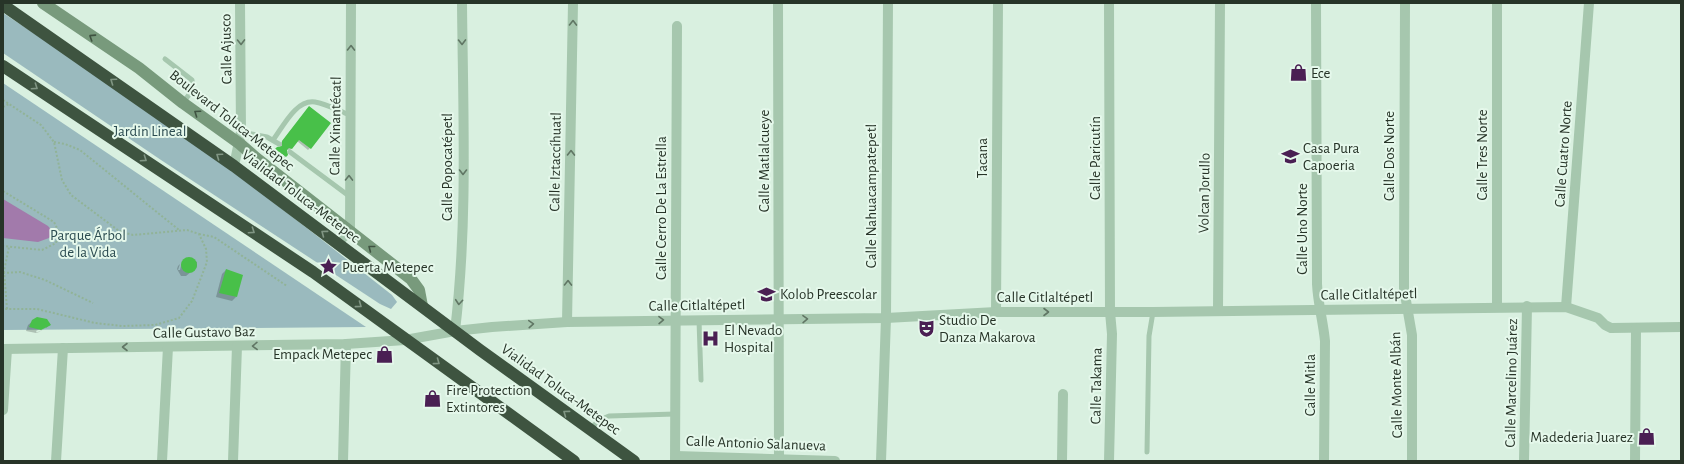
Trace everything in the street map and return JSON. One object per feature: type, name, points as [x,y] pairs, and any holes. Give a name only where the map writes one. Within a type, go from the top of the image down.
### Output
[{"type":"highway","name":"Vialidad Toluca-Metepec","points":[[3,5],[234,166],[455,331],[634,461]]},
{"type":"highway","points":[[3,66],[313,272],[574,461]]},
{"type":"main road","name":"Boulevard Toluca-Metepec","points":[[43,3],[140,68],[183,103],[240,144],[411,279],[419,290],[422,306]]},
{"type":"street","name":"Calle Ajusco","points":[[234,166],[240,144],[241,132],[240,3]]},
{"type":"street","name":"Calle Xinantécatl","points":[[350,231],[351,3]]},
{"type":"street","name":"Calle Popocatépetl","points":[[455,331],[460,278],[463,176],[462,3]]},
{"type":"street","name":"Calle Iztaccíhuatl","points":[[567,322],[574,3]]},
{"type":"street","name":"Calle Matlalcueye","points":[[778,3],[780,319],[779,458]]},
{"type":"street","name":"Calle Nahuacampatepetl","points":[[881,461],[886,318],[888,3]]},
{"type":"street","name":"Tacana","points":[[996,312],[998,3]]},
{"type":"street","name":"Calle Paricutín","points":[[1109,3],[1110,312]]},
{"type":"street","name":"Volcan Jorullo","points":[[1218,310],[1220,3]]},
{"type":"street","name":"Calle Uno Norte","points":[[1316,3],[1317,284],[1320,310]]},
{"type":"street","name":"Calle Dos Norte","points":[[1405,3],[1404,274],[1407,308]]},
{"type":"street","name":"Calle Tres Norte","points":[[1497,3],[1497,307]]},
{"type":"street","name":"Calle Cuatro Norte","points":[[1566,307],[1589,3]]},
{"type":"street","name":"Calle Cerro De La Estrella","points":[[676,458],[677,26]]},
{"type":"street","points":[[336,243],[350,231]]},
{"type":"street","name":"Calle Citlaltépetl","points":[[406,340],[455,331],[567,322],[886,318],[996,312],[1153,312],[1527,306],[1566,307],[1598,318],[1605,325],[1611,328],[1681,327]]},
{"type":"street","name":"Calle Marcelino Juárez","points":[[1524,461],[1527,306]]},
{"type":"street","name":"Calle Monte Albán","points":[[1407,308],[1412,344],[1412,461]]},
{"type":"street","name":"Calle Mitla","points":[[1320,310],[1325,341],[1324,461]]},
{"type":"street","name":"Calle Takama","points":[[1109,461],[1112,334],[1110,312]]},
{"type":"street","points":[[1635,461],[1636,328]]},
{"type":"street","name":"Calle Gustavo Baz","points":[[5,349],[346,344],[406,340]]},
{"type":"street","points":[[343,461],[346,344]]},
{"type":"street","points":[[233,461],[237,346]]},
{"type":"street","points":[[162,461],[168,347]]},
{"type":"street","points":[[56,461],[63,348]]},
{"type":"street","points":[[3,410],[5,349]]},
{"type":"street","points":[[1062,461],[1063,394]]},
{"type":"street","name":"Calle Antonio Salanueva","points":[[676,458],[779,458],[835,461]]},
{"type":"lane","points":[[165,59],[192,80],[193,89],[183,103]]},
{"type":"lane","points":[[273,140],[295,111],[307,103],[315,102],[350,115]]},
{"type":"lane","points":[[241,132],[260,135],[279,144]]},
{"type":"lane","points":[[290,152],[349,196]]},
{"type":"lane","points":[[1147,452],[1150,336],[1153,312]]},
{"type":"lane","points":[[699,320],[701,380]]},
{"type":"lane","points":[[589,429],[602,418],[609,416],[675,414]]},
{"type":"path","points":[[3,100],[41,125],[54,142],[62,180],[71,195],[119,231],[134,235],[187,230],[214,237],[287,286]]},
{"type":"path","points":[[3,107],[9,104]]},
{"type":"path","points":[[54,142],[65,144],[80,150],[180,230]]},
{"type":"path","points":[[3,191],[54,222],[59,232],[56,243],[42,250],[3,246]]},
{"type":"path","points":[[3,309],[37,309],[95,323],[122,326],[154,325],[180,318],[192,301],[207,262],[206,249],[199,234]]},
{"type":"path","points":[[7,309],[4,273],[9,247]]},
{"type":"path","points":[[4,273],[20,272],[45,280],[92,303]]},
{"type":"green space","name":"Jardin Lineal","points":[[3,13],[162,117],[312,232],[392,295],[397,302],[391,309],[380,304],[161,160],[3,53]]},
{"type":"green space","name":"Parque Árbol de la Vida","points":[[3,83],[366,327],[3,330]]},
{"type":"shaded area","points":[[3,199],[48,226],[53,232],[49,238],[38,242],[3,238]]},
{"type":"building","points":[[309,106],[331,123],[311,149],[299,140],[292,149],[289,148],[287,150],[288,155],[286,157],[275,149],[282,146],[282,141]]},
{"type":"building","points":[[189,257],[195,259],[197,265],[195,271],[189,273],[183,271],[181,265],[183,259]]},
{"type":"building","points":[[226,269],[243,275],[237,297],[219,293]]},
{"type":"building","points":[[37,317],[47,319],[51,325],[41,330],[29,327],[32,320]]},
{"type":"place","name":"Ece","points":[[1298,73]]},
{"type":"place","name":"Casa Pura Capoeria","points":[[1290,157]]},
{"type":"place","name":"Puerta Metepec","points":[[329,267]]},
{"type":"place","name":"Kolob Preescolar","points":[[767,294]]},
{"type":"place","name":"Studio De Danza Makarova","points":[[926,329]]},
{"type":"place","name":"El Nevado Hospital","points":[[711,339]]},
{"type":"place","name":"Empack Metepec","points":[[385,354]]},
{"type":"place","name":"Fire Protection Extintores","points":[[433,399]]},
{"type":"place","name":"Madederia Juarez","points":[[1646,437]]}]
